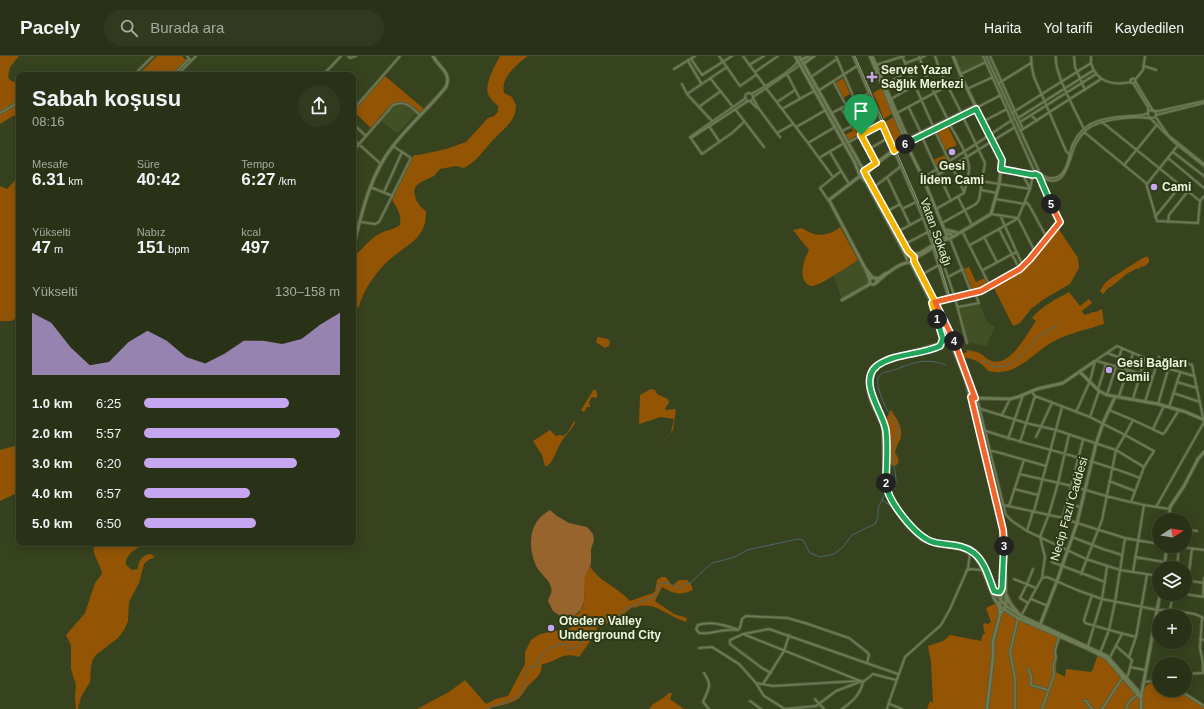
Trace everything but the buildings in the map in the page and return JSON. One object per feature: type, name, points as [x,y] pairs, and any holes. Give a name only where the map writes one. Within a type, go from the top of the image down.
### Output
[{"type":"street","points":[[137,72],[153,56]]},
{"type":"street","points":[[187,56],[190,60]]},
{"type":"street","points":[[176,72],[196,56]]},
{"type":"street","points":[[326,72],[341,56]]},
{"type":"street","points":[[348,56],[350,58],[356,56]]},
{"type":"street","points":[[356,107],[400,56]]},
{"type":"street","points":[[356,235],[370,187],[381,164],[393,146],[444,90],[448,82],[446,72],[436,62],[433,56]]},
{"type":"street","points":[[674,69],[696,56]]},
{"type":"street","points":[[718,56],[740,86],[756,75]]},
{"type":"street","points":[[691,59],[702,75],[732,56]]},
{"type":"street","points":[[742,56],[833,178]]},
{"type":"street","points":[[749,65],[764,56]]},
{"type":"street","points":[[754,72],[776,56]]},
{"type":"street","points":[[795,56],[831,113],[861,175],[903,249],[908,261],[934,302],[941,338],[939,344],[889,358],[877,364],[869,373],[868,389],[871,401],[883,427],[885,488],[892,504],[907,526],[922,540],[936,545],[957,548],[970,554],[979,562],[994,598],[999,606],[1004,610],[1106,658],[1138,691],[1141,698]]},
{"type":"street","points":[[799,56],[835,127],[864,171],[904,245],[912,256],[934,302],[980,409],[1003,504],[1009,518],[1040,537],[1086,559],[1120,570],[1152,575]]},
{"type":"street","points":[[803,62],[809,56]]},
{"type":"street","points":[[691,138],[690,137],[713,121],[749,101],[799,63],[802,65],[803,62],[814,56]]},
{"type":"street","points":[[836,56],[868,131]]},
{"type":"street","name":"Vatan Sokağı","points":[[854,56],[923,218],[949,299]]},
{"type":"street","points":[[871,56],[897,113],[910,152],[979,302],[957,308]]},
{"type":"street","points":[[871,56],[907,141]]},
{"type":"street","points":[[876,65],[903,56],[964,193]]},
{"type":"street","points":[[905,63],[925,56]]},
{"type":"street","points":[[935,56],[947,86],[985,163],[979,200],[976,204],[942,223]]},
{"type":"street","points":[[958,56],[954,57],[960,75],[1002,160],[999,184],[992,214]]},
{"type":"street","points":[[970,245],[1018,219],[1030,189],[1034,174],[1015,126],[983,56]]},
{"type":"street","points":[[986,56],[1040,172],[1046,177],[1050,178],[1060,176],[1065,170],[1075,140],[1084,129],[1091,124],[1102,120],[1143,115],[1148,112],[1161,111],[1204,102]]},
{"type":"street","points":[[990,56],[1023,129]]},
{"type":"street","points":[[1031,56],[1033,75],[1066,151],[1070,154]]},
{"type":"street","points":[[1056,56],[1055,63],[1084,129]]},
{"type":"street","points":[[1074,56],[1077,72],[1085,90]]},
{"type":"street","points":[[1091,56],[1091,63],[1096,74],[1101,79],[1109,83],[1116,84],[1132,83],[1135,81],[1141,74],[1145,56]]},
{"type":"street","points":[[919,57],[934,93],[964,152],[969,167],[968,179],[964,193],[936,209]]},
{"type":"street","points":[[810,77],[837,59]]},
{"type":"street","points":[[180,72],[190,60]]},
{"type":"street","points":[[688,61],[701,84]]},
{"type":"street","points":[[960,75],[986,62]]},
{"type":"street","points":[[691,138],[734,108],[746,98],[747,94],[751,94],[766,87],[787,74],[799,63]]},
{"type":"street","points":[[999,83],[1031,63]]},
{"type":"street","points":[[1012,113],[1091,63]]},
{"type":"street","points":[[782,110],[833,81],[857,65]]},
{"type":"street","points":[[1144,66],[1156,70]]},
{"type":"street","points":[[687,94],[727,67]]},
{"type":"street","points":[[1018,118],[1094,70]]},
{"type":"street","points":[[884,85],[909,71]]},
{"type":"street","points":[[787,74],[800,99]]},
{"type":"street","points":[[1020,122],[1096,74]]},
{"type":"street","points":[[967,90],[993,77]]},
{"type":"street","points":[[710,78],[764,147]]},
{"type":"street","points":[[897,113],[962,78]]},
{"type":"street","points":[[1020,131],[1101,79]]},
{"type":"street","points":[[1179,145],[1167,134],[1135,81],[1131,79],[1132,83],[1148,107],[1150,118],[1156,126],[1179,145],[1204,165]]},
{"type":"street","points":[[833,81],[846,105]]},
{"type":"street","points":[[682,84],[687,94],[713,121]]},
{"type":"street","points":[[891,99],[915,85]]},
{"type":"street","points":[[777,102],[795,90]]},
{"type":"street","points":[[699,107],[721,91]]},
{"type":"street","points":[[831,113],[869,93]]},
{"type":"street","points":[[751,94],[761,112],[780,137]]},
{"type":"street","points":[[828,200],[849,185],[864,171],[907,141],[1001,95]]},
{"type":"street","points":[[746,98],[761,112]]},
{"type":"street","points":[[1001,169],[1034,174],[1046,179],[1055,180],[1065,173],[1075,145],[1084,132],[1092,126],[1102,122],[1137,117],[1153,118],[1155,116],[1204,102]]},
{"type":"street","points":[[356,147],[393,105],[398,103],[406,104],[420,115]]},
{"type":"street","points":[[0,113],[16,104]]},
{"type":"street","points":[[909,107],[951,201]]},
{"type":"street","points":[[841,108],[852,126]]},
{"type":"street","points":[[983,121],[1007,109]]},
{"type":"street","points":[[796,128],[826,110]]},
{"type":"street","points":[[1031,115],[1037,121]]},
{"type":"street","points":[[841,132],[864,120]]},
{"type":"street","points":[[923,178],[1012,120]]},
{"type":"street","points":[[691,138],[702,154],[744,122]]},
{"type":"street","points":[[1102,122],[1200,200]]},
{"type":"street","points":[[777,133],[793,124]]},
{"type":"street","points":[[819,158],[882,124]]},
{"type":"street","points":[[708,126],[719,141]]},
{"type":"street","points":[[925,182],[1015,126]]},
{"type":"street","points":[[1124,165],[1156,126]]},
{"type":"street","points":[[356,127],[366,136]]},
{"type":"street","points":[[808,143],[835,127]]},
{"type":"street","points":[[1084,132],[1147,184],[1157,221],[1198,223],[1200,200],[1204,196]]},
{"type":"street","points":[[861,135],[876,163]]},
{"type":"street","points":[[869,148],[888,138]]},
{"type":"street","points":[[356,142],[381,164]]},
{"type":"street","points":[[1147,184],[1179,145]]},
{"type":"street","points":[[359,222],[375,224],[382,218],[411,158],[393,146]]},
{"type":"street","points":[[861,175],[866,175],[893,150]]},
{"type":"street","points":[[384,192],[402,152]]},
{"type":"street","points":[[830,152],[849,185]]},
{"type":"street","points":[[1173,152],[1204,176]]},
{"type":"street","points":[[1168,158],[1204,188]]},
{"type":"street","points":[[873,188],[900,167]]},
{"type":"street","points":[[842,171],[820,188],[828,200],[865,268],[870,282],[873,285],[908,261],[909,256],[933,247],[949,237]]},
{"type":"street","points":[[1034,174],[1040,172]]},
{"type":"street","points":[[1038,176],[1040,172]]},
{"type":"street","points":[[1022,173],[1030,189]]},
{"type":"street","points":[[1038,176],[1059,222]]},
{"type":"street","points":[[1038,176],[1059,222]]},
{"type":"street","points":[[887,177],[910,225]]},
{"type":"street","points":[[968,179],[1030,189]]},
{"type":"street","points":[[1042,183],[1046,179]]},
{"type":"street","points":[[1155,218],[1181,185]]},
{"type":"street","points":[[370,187],[393,196]]},
{"type":"street","points":[[981,190],[997,193]]},
{"type":"street","points":[[1168,222],[1169,215],[1188,191]]},
{"type":"street","points":[[958,197],[972,225]]},
{"type":"street","points":[[995,199],[1025,203],[1029,205],[1047,238]]},
{"type":"street","points":[[902,209],[916,202]]},
{"type":"street","points":[[886,212],[900,204]]},
{"type":"street","points":[[873,278],[879,278],[908,261],[914,260],[949,237],[992,214],[1018,219]]},
{"type":"street","points":[[1000,215],[1023,266]]},
{"type":"street","points":[[897,232],[923,218]]},
{"type":"street","points":[[1018,219],[1035,252]]},
{"type":"street","points":[[934,302],[974,294],[1020,269],[1059,222]]},
{"type":"street","points":[[942,223],[947,230],[949,237]]},
{"type":"street","points":[[999,229],[1020,269]]},
{"type":"street","points":[[947,230],[958,233]]},
{"type":"street","points":[[962,231],[990,286]]},
{"type":"street","points":[[904,245],[928,232]]},
{"type":"street","points":[[984,237],[997,263]]},
{"type":"street","points":[[937,245],[955,298],[967,343]]},
{"type":"street","points":[[983,270],[1017,252]]},
{"type":"street","points":[[921,275],[939,265]]},
{"type":"street","points":[[865,268],[876,283]]},
{"type":"street","points":[[948,277],[963,269]]},
{"type":"street","points":[[842,300],[870,282],[873,278]]},
{"type":"street","points":[[937,318],[943,339],[940,346],[884,363],[874,369],[872,373],[870,383],[872,395],[884,422],[886,431],[886,487],[890,497],[904,517],[924,538],[932,542],[957,545],[976,554],[984,564],[994,591],[1006,606],[1020,617],[1088,647],[1109,659],[1141,698]]},
{"type":"street","points":[[974,398],[1010,399],[1063,383],[1117,346],[1145,358],[1132,400]]},
{"type":"street","points":[[1107,395],[1122,348]]},
{"type":"street","points":[[1107,353],[1119,357]]},
{"type":"street","points":[[1119,398],[1133,353]]},
{"type":"street","points":[[1145,402],[1159,357]]},
{"type":"street","points":[[1156,507],[1203,424],[1193,366],[1170,357]]},
{"type":"street","points":[[1096,361],[1152,377]]},
{"type":"street","points":[[1076,412],[1090,381],[1096,361]]},
{"type":"street","points":[[1090,417],[1106,364]]},
{"type":"street","points":[[1156,366],[1195,377]]},
{"type":"street","points":[[1158,404],[1168,369]]},
{"type":"street","points":[[1080,372],[1099,391],[1107,395],[1158,404],[1202,419]]},
{"type":"street","points":[[1169,407],[1180,372]]},
{"type":"street","points":[[1177,382],[1197,388]]},
{"type":"street","points":[[1032,392],[1035,396],[1103,422],[1154,451],[1144,467],[1131,502]]},
{"type":"street","points":[[1173,393],[1200,402]]},
{"type":"street","points":[[1008,439],[1023,395]]},
{"type":"street","points":[[1020,442],[1035,396]]},
{"type":"street","name":"Necip Fazıl Caddesi","points":[[1040,625],[1058,581],[1077,523],[1096,444],[1103,422],[1114,397]]},
{"type":"street","points":[[974,398],[1006,535],[1004,589],[999,606],[1000,614],[993,641],[993,657],[987,709]]},
{"type":"street","points":[[974,398],[1003,530],[1004,540],[1002,564],[1006,606],[1000,614]]},
{"type":"street","points":[[1002,416],[1010,399]]},
{"type":"street","points":[[1036,437],[1052,403]]},
{"type":"street","points":[[1153,429],[1164,406]]},
{"type":"street","points":[[1027,530],[1063,407]]},
{"type":"street","points":[[980,409],[1015,420],[1056,430],[1116,450],[1144,467]]},
{"type":"street","points":[[1109,410],[1162,434],[1165,432],[1179,410]]},
{"type":"street","points":[[1082,574],[1086,559],[1102,520],[1116,450],[1133,420]]},
{"type":"street","points":[[986,432],[1112,467],[1140,478]]},
{"type":"street","points":[[1015,709],[1014,678],[1010,652],[1020,617],[1042,578],[1045,557],[1040,537],[1049,514],[1058,483],[1069,435]]},
{"type":"street","points":[[1063,518],[1083,440]]},
{"type":"street","points":[[986,450],[1046,466]]},
{"type":"street","points":[[1169,513],[1172,502],[1184,486],[1198,459],[1204,452]]},
{"type":"street","points":[[1009,506],[1024,460]]},
{"type":"street","points":[[1019,474],[1086,489],[1131,502],[1169,509]]},
{"type":"street","points":[[1109,481],[1135,491]]},
{"type":"street","points":[[1014,490],[1038,495]]},
{"type":"street","points":[[999,504],[1049,514],[1125,538],[1152,543]]},
{"type":"street","points":[[1067,504],[1082,507]]},
{"type":"street","points":[[1133,572],[1144,505]]},
{"type":"street","points":[[1192,530],[1197,531]]},
{"type":"street","points":[[1072,537],[1122,555]]},
{"type":"street","points":[[1100,653],[1109,630],[1125,538]]},
{"type":"street","points":[[1192,549],[1204,550]]},
{"type":"street","points":[[887,709],[905,657],[941,625],[950,609],[969,564],[970,554]]},
{"type":"street","points":[[1135,557],[1158,561]]},
{"type":"street","points":[[1052,562],[1105,582]]},
{"type":"street","points":[[1088,647],[1102,599],[1108,567]]},
{"type":"street","points":[[966,571],[970,569],[984,571]]},
{"type":"street","points":[[1028,603],[1020,598],[1033,569]]},
{"type":"street","points":[[1129,658],[1136,637],[1147,575]]},
{"type":"street","points":[[1042,578],[1047,577],[1102,599],[1154,609]]},
{"type":"street","points":[[1192,595],[1203,596],[1204,578]]},
{"type":"street","points":[[1014,580],[1037,588]]},
{"type":"street","points":[[1192,581],[1204,583]]},
{"type":"street","points":[[994,591],[998,592],[1004,589]]},
{"type":"street","points":[[1004,589],[1010,602],[1020,617]]},
{"type":"street","points":[[1092,595],[1084,621],[1086,624],[1136,637]]},
{"type":"street","points":[[1031,598],[1048,606]]},
{"type":"street","points":[[1192,614],[1203,618],[1200,640],[1204,673],[1192,674]]},
{"type":"street","points":[[736,630],[719,625],[703,623],[698,625],[696,628],[698,632],[704,634],[726,629],[736,630],[740,629],[742,619],[746,616],[787,618],[849,638],[867,652],[869,655],[867,663]]},
{"type":"street","points":[[771,673],[730,644],[730,640],[743,634],[769,629],[898,674]]},
{"type":"street","points":[[743,634],[861,681]]},
{"type":"street","points":[[1109,659],[1122,634]]},
{"type":"street","points":[[763,684],[784,651],[789,635]]},
{"type":"street","points":[[1042,709],[1054,674],[1053,667],[1056,658],[1055,651],[1060,636]]},
{"type":"street","points":[[1141,709],[1143,682],[1152,638]]},
{"type":"street","points":[[1102,709],[1124,677],[1128,675],[1132,661],[1116,646]]},
{"type":"street","points":[[699,648],[712,647],[739,664],[756,683],[764,696],[783,709],[812,707],[819,704],[836,691],[861,681],[873,674],[896,680]]},
{"type":"street","points":[[1130,667],[1145,670]]},
{"type":"street","points":[[1028,669],[1031,676],[1031,685],[1048,690]]},
{"type":"street","points":[[704,673],[709,679],[710,683],[708,692],[703,702],[709,709]]},
{"type":"street","points":[[756,683],[773,686],[861,681]]},
{"type":"street","points":[[842,709],[860,694],[861,681]]},
{"type":"street","points":[[1143,682],[1152,681]]},
{"type":"street","points":[[1126,709],[1130,700],[1138,695]]},
{"type":"street","points":[[1190,697],[1204,706]]},
{"type":"street","points":[[815,699],[824,709]]},
{"type":"street","points":[[750,701],[761,709]]},
{"type":"street","points":[[1084,701],[1087,702],[1093,709]]},
{"type":"street","points":[[889,702],[890,704],[902,709]]},
{"type":"shaded area","points":[[0,56],[19,56],[10,67],[8,77],[10,80],[16,83],[16,116],[13,116],[0,124]]},
{"type":"shaded area","points":[[157,56],[182,56],[187,61],[175,72],[141,72]]},
{"type":"shaded area","points":[[500,56],[528,56],[510,72],[503,87],[504,93],[512,97],[516,105],[514,116],[511,121],[480,156],[469,165],[464,168],[456,166],[440,169],[434,176],[416,186],[414,191],[416,200],[426,211],[423,228],[415,240],[389,260],[379,270],[367,288],[359,307],[356,307],[356,255],[375,236],[400,225],[400,215],[392,200],[414,155],[446,149],[466,142],[488,118],[494,116],[498,112],[498,106],[489,96],[488,92],[487,87],[490,76]]},
{"type":"shaded area","points":[[983,56],[986,62],[960,75],[954,57]]},
{"type":"shaded area","points":[[385,76],[424,109],[422,112],[419,112],[409,104],[403,102],[392,105],[371,128],[356,114],[356,108]]},
{"type":"shaded area","points":[[843,78],[850,94],[843,98],[834,84]]},
{"type":"shaded area","points":[[882,88],[893,113],[884,119],[873,93]]},
{"type":"shaded area","points":[[868,97],[880,124],[868,130],[856,102]]},
{"type":"shaded area","points":[[404,105],[416,113],[397,134],[381,121],[392,108]]},
{"type":"shaded area","points":[[895,116],[902,135],[901,139],[895,146],[885,122]]},
{"type":"shaded area","points":[[863,122],[866,130],[847,140],[845,135],[853,131],[851,128]]},
{"type":"shaded area","points":[[947,125],[957,145],[944,151],[935,131]]},
{"type":"shaded area","points":[[945,155],[948,161],[936,168],[933,160]]},
{"type":"shaded area","points":[[16,179],[16,318],[12,321],[0,321],[0,186],[7,189]]},
{"type":"shaded area","points":[[840,227],[858,260],[821,283],[811,286],[807,284],[803,277],[803,270],[809,250],[793,230],[802,228],[811,233],[822,235],[830,233]]},
{"type":"shaded area","points":[[1058,228],[1078,258],[1079,268],[1070,284],[1044,299],[1031,309],[1020,323],[1013,326],[993,286],[1028,264]]},
{"type":"shaded area","points":[[1147,256],[1149,262],[1145,266],[1140,267],[1139,270],[1138,268],[1128,273],[1109,287],[1103,294],[1100,291],[1105,283],[1111,278]]},
{"type":"shaded area","points":[[860,259],[870,283],[842,300],[834,276]]},
{"type":"shaded area","points":[[969,267],[976,282],[985,278],[988,286],[973,292],[964,269]]},
{"type":"shaded area","points":[[1069,292],[1080,306],[1089,299],[1092,303],[1082,311],[1084,315],[1102,309],[1104,324],[1056,340],[1025,362],[1008,371],[988,371],[976,361],[968,358],[960,358],[959,355],[967,352],[967,350],[978,352],[992,361],[1006,359],[1023,341],[1036,321],[1032,318],[1036,313],[1049,303]]},
{"type":"shaded area","points":[[980,304],[987,322],[995,327],[986,346],[967,342],[958,309]]},
{"type":"shaded area","points":[[598,337],[608,339],[610,342],[609,346],[605,348],[597,343],[596,341]]},
{"type":"shaded area","points":[[594,389],[597,392],[597,398],[591,398],[589,402],[590,407],[587,407],[584,412],[581,410]]},
{"type":"shaded area","points":[[651,389],[655,390],[657,394],[668,399],[669,403],[665,408],[666,410],[676,409],[673,430],[658,449],[671,432],[674,419],[661,417],[639,424],[640,395]]},
{"type":"shaded area","points":[[891,410],[896,417],[901,432],[900,440],[895,452],[899,461],[895,466],[891,465],[889,461],[888,431],[885,421]]},
{"type":"shaded area","points":[[574,421],[575,423],[572,429],[562,441],[555,456],[547,466],[545,466],[542,455],[533,441],[550,430],[556,436],[563,436],[568,432]]},
{"type":"shaded area","points":[[16,446],[16,493],[0,501],[0,450]]},
{"type":"shaded area","points":[[550,510],[569,523],[587,527],[593,534],[594,540],[591,549],[591,564],[585,576],[584,601],[581,610],[572,617],[563,618],[553,611],[548,601],[551,593],[550,584],[538,569],[532,553],[531,541],[533,530],[539,518]]},
{"type":"shaded area","points":[[94,546],[141,546],[127,557],[126,565],[132,570],[138,569],[139,563],[143,557],[151,554],[155,557],[148,560],[144,564],[139,583],[129,602],[128,621],[124,630],[118,638],[97,654],[93,659],[90,682],[81,697],[78,709],[76,709],[76,685],[71,669],[71,645],[66,635],[85,613],[95,583],[102,574]]},
{"type":"shaded area","points":[[590,566],[598,576],[630,601],[653,593],[655,591],[657,580],[661,577],[666,577],[672,586],[679,580],[687,580],[691,584],[693,590],[680,594],[662,587],[655,601],[674,614],[687,618],[686,622],[654,607],[633,607],[617,622],[603,624],[597,627],[595,636],[579,657],[568,655],[542,664],[541,672],[515,701],[490,708],[491,709],[417,709],[449,692],[465,680],[486,704],[496,699],[508,696],[525,664],[525,652],[531,640],[540,634],[571,628],[567,623],[566,618],[579,613],[582,608],[584,603],[585,576]]},
{"type":"shaded area","points":[[1010,597],[1014,605],[1025,616],[1063,634],[1057,648],[1056,672],[1065,677],[1066,669],[1091,672],[1099,651],[1115,663],[1142,694],[1148,684],[1152,682],[1152,697],[1192,696],[1204,704],[1204,709],[927,709],[930,701],[933,703],[931,662],[928,646],[943,641],[950,635],[981,641],[983,634],[985,634],[983,625],[991,622],[986,608]]},
{"type":"shaded area","points":[[669,693],[672,693],[670,699],[684,709],[649,709],[653,704]]},
{"type":"waterway","points":[[982,361],[989,363],[993,367],[1005,366],[1012,363],[1027,350],[1037,337],[1058,325]]},
{"type":"waterway","points":[[890,491],[894,489],[896,481],[892,452],[897,427],[881,396],[878,386],[878,378],[884,372],[913,363],[932,361],[946,365]]},
{"type":"waterway","points":[[487,709],[507,702],[517,696],[523,688],[527,669],[529,667],[536,666],[544,653],[551,647],[560,644],[566,644],[570,649],[576,647],[598,622],[613,622],[625,609],[655,596],[659,584],[667,583],[680,588],[684,584],[690,583],[712,563],[735,557],[747,550],[798,539],[803,540],[810,553],[820,557],[834,554],[843,547],[852,535],[875,524],[878,517],[878,508],[885,494]]},
{"type":"waterway","points":[[882,500],[891,506],[904,524]]},
{"type":"waterway","points":[[909,529],[920,539]]},
{"type":"waterway","points":[[924,542],[936,547],[944,548]]},
{"type":"tram line","points":[[855,56],[927,222],[950,297]]},
{"type":"place","name":"Servet Yazar Sağlık Merkezi","points":[[872,77]]},
{"type":"place","name":"Gesi İldem Cami","points":[[952,152]]},
{"type":"place","name":"Cami","points":[[1154,187]]},
{"type":"place","name":"Gesi Bağları Camii","points":[[1109,370]]},
{"type":"place","name":"Otedere Valley Underground City","points":[[551,628]]},
{"type":"route","points":[[861,135],[876,163],[864,171],[908,251],[911,256],[914,257],[914,261],[935,302],[932,303],[943,339],[939,347],[907,355],[884,363],[874,369],[872,373],[870,383],[872,395],[884,422],[886,431],[886,487],[890,497],[909,524],[924,538],[932,542],[957,545],[976,554],[984,564],[994,591],[998,592],[1001,591],[1002,588],[1003,530],[971,397],[975,398],[956,346],[935,302],[981,291],[1020,269],[1060,222],[1039,176],[1036,176],[1035,174],[1033,175],[1001,169],[1002,160],[976,109],[919,136],[894,151],[882,124],[861,135]]}]
